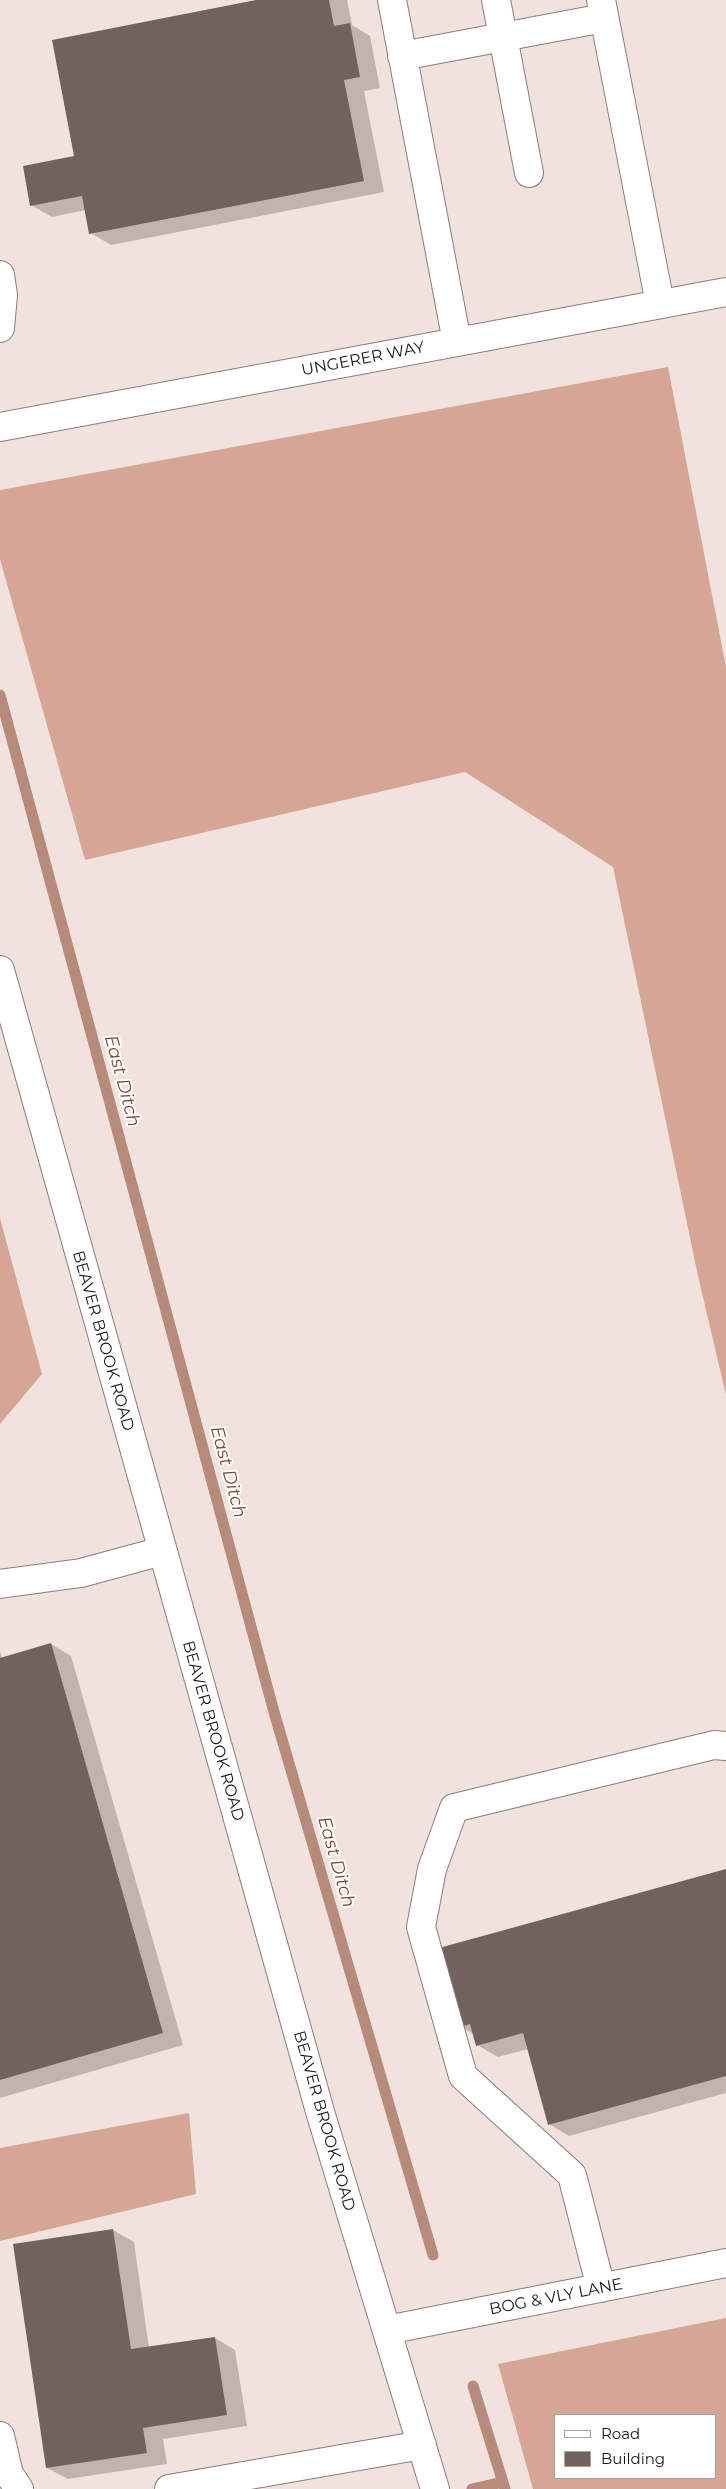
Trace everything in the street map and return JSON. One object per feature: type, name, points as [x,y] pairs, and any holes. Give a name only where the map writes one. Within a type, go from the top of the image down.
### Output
[{"type":"street","points":[[392,0],[456,342]]},
{"type":"street","points":[[496,0],[529,173]]},
{"type":"street","points":[[402,56],[503,37],[603,9],[660,304]]},
{"type":"street","points":[[0,275],[3,295],[0,328]]},
{"type":"street","name":"UNGERER WAY","points":[[0,427],[726,292]]},
{"type":"street","name":"BEAVER BROOK ROAD","points":[[0,970],[321,2115],[435,2489]]},
{"type":"street","points":[[0,1584],[81,1573],[162,1551]]},
{"type":"street","points":[[601,2288],[572,2175],[462,2076],[421,1927],[432,1869],[454,1808],[714,1745],[726,1746]]},
{"type":"street","name":"BOG & VLY LANE","points":[[387,2330],[726,2263]]},
{"type":"street","points":[[0,2436],[9,2474],[19,2489]]},
{"type":"street","points":[[169,2489],[422,2445]]},
{"type":"shaded area","points":[[668,367],[726,667],[726,1395],[698,1276],[613,867],[465,772],[85,860],[0,559],[0,490]]},
{"type":"shaded area","points":[[0,1218],[42,1374],[0,1424]]},
{"type":"shaded area","points":[[189,2113],[196,2194],[0,2241],[0,2148]]},
{"type":"shaded area","points":[[726,2318],[726,2489],[533,2489],[498,2364]]},
{"type":"building","points":[[256,0],[329,0],[334,26],[350,23],[360,77],[344,80],[364,181],[89,234],[82,196],[30,206],[23,166],[74,156],[52,40]]},
{"type":"building","points":[[51,1643],[163,2033],[0,2080],[0,1658]]},
{"type":"building","points":[[726,1869],[726,2076],[548,2125],[523,2033],[476,2046],[470,2024],[460,2027],[439,1948]]},
{"type":"building","points":[[113,2229],[131,2349],[215,2337],[227,2415],[143,2428],[147,2453],[46,2468],[13,2244]]},
{"type":"waterway","name":"East Ditch","points":[[0,695],[274,1712],[433,2255]]},
{"type":"waterway","name":"East Ditch","points":[[473,2386],[505,2489]]},
{"type":"waterway","points":[[472,2489],[503,2482]]}]
